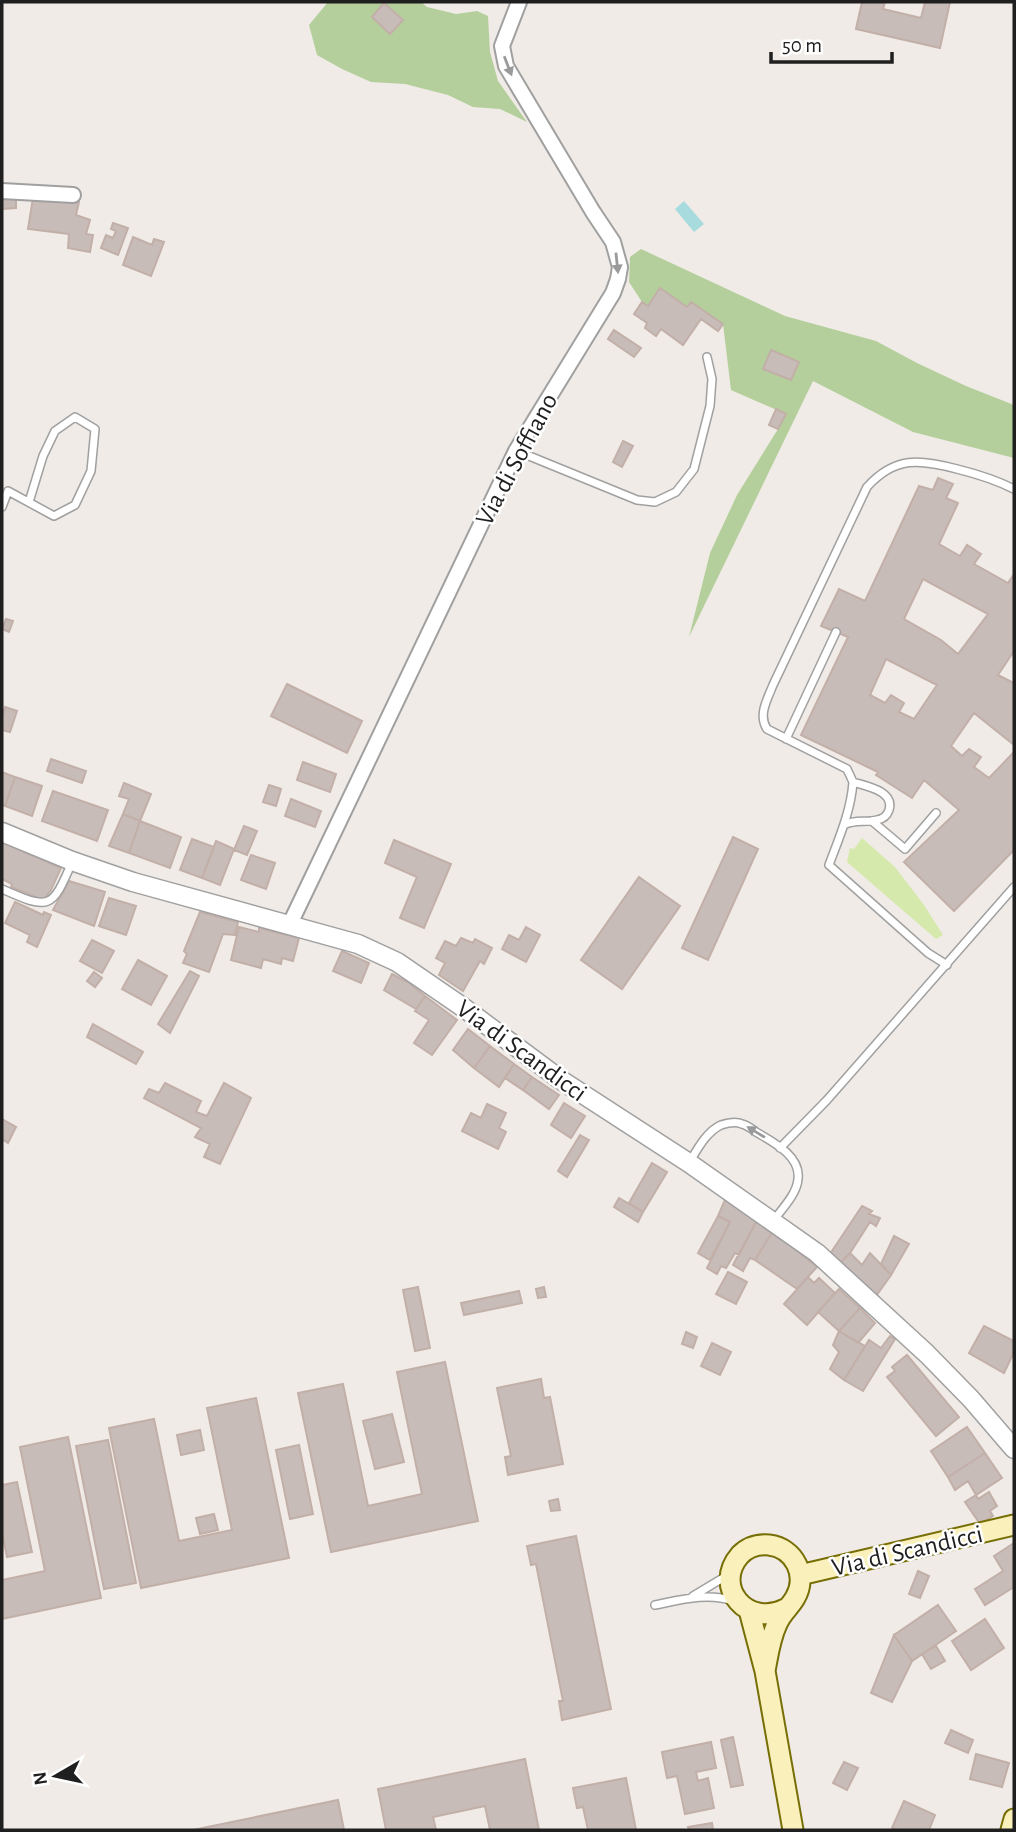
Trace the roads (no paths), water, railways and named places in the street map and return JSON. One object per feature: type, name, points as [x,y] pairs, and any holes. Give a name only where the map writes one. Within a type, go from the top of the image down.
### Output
[{"type":"main road","name":"Via di Scandicci","points":[[800,1575],[1014,1525]]},
{"type":"main road","points":[[765,1671],[771,1638],[785,1609],[796,1596],[800,1575],[793,1558],[785,1550],[764,1544],[751,1547],[735,1562],[731,1573],[732,1592],[744,1607],[765,1671],[793,1830]]},
{"type":"main road","points":[[744,1607],[764,1615],[785,1609]]},
{"type":"main road","points":[[1012,1830],[1014,1819]]},
{"type":"street","name":"Via di Soffiano","points":[[289,926],[516,450],[613,293],[618,279],[620,267],[613,242],[506,66],[502,46],[519,2]]},
{"type":"street","points":[[2,191],[73,195]]},
{"type":"street","name":"Via di Scandicci","points":[[2,832],[72,861],[133,882],[365,946],[397,962],[571,1087],[689,1163],[817,1253],[917,1345],[971,1399],[1014,1449]]},
{"type":"street","name":"Via di Scandicci","points":[[971,1399],[1014,1430]]},
{"type":"lane","points":[[516,450],[637,500],[655,502],[676,492],[694,469],[710,406],[712,379],[707,357]]},
{"type":"lane","points":[[2,507],[8,491],[54,516],[75,505],[91,471],[95,429],[75,417],[55,431],[43,456],[29,502]]},
{"type":"lane","points":[[947,965],[928,953],[829,866],[844,825],[853,782],[847,769],[767,729],[764,724],[764,705],[867,486],[890,468],[911,461],[924,461],[979,475],[1014,489]]},
{"type":"lane","points":[[786,739],[836,632]]},
{"type":"lane","points":[[844,825],[856,820],[872,821],[886,816],[889,810],[890,802],[887,796],[877,789],[853,782]]},
{"type":"lane","points":[[872,821],[905,849],[936,813]]},
{"type":"lane","points":[[2,890],[26,900],[48,902],[54,897],[72,861]]},
{"type":"lane","points":[[780,1148],[827,1100],[1014,887]]},
{"type":"lane","points":[[689,1163],[708,1135],[730,1123],[742,1124],[780,1148],[794,1161],[798,1178],[794,1191],[773,1222]]},
{"type":"lane","points":[[689,1598],[731,1573]]},
{"type":"lane","points":[[655,1605],[689,1598],[726,1598],[744,1607]]},
{"type":"water","points":[[684,201],[704,224],[694,232],[675,209]]}]
